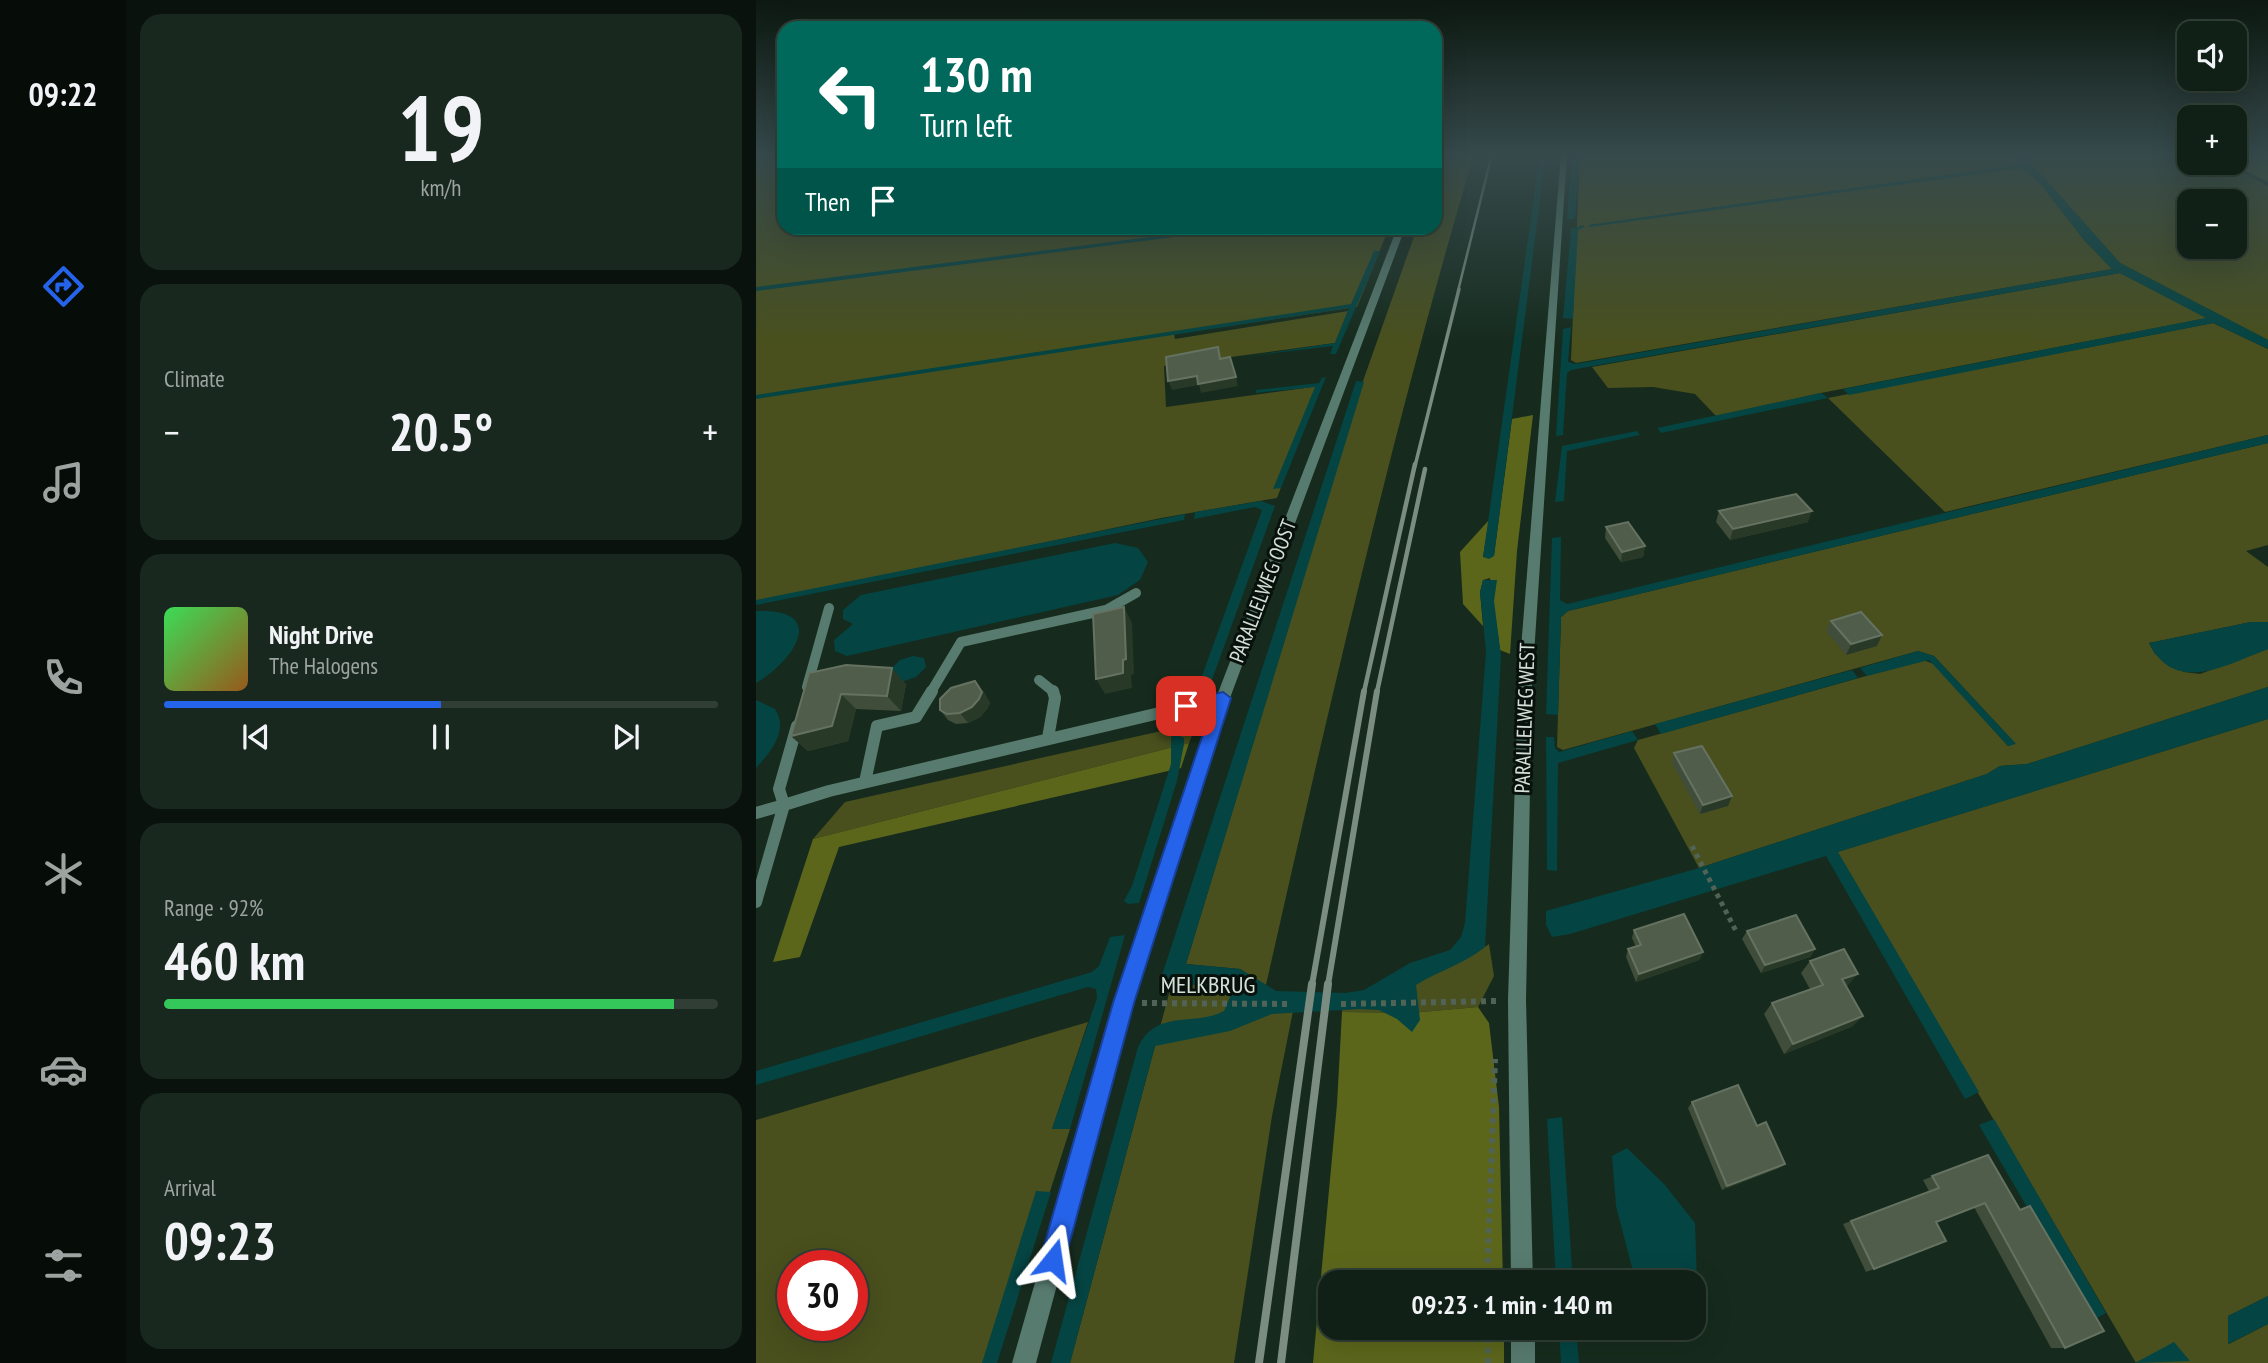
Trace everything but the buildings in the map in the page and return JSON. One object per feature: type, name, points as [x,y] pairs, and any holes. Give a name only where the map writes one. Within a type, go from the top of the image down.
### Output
[{"type":"street","name":"PARALLELWEG WEST","points":[[1522,1270],[1517,1000],[1525,685],[1559,218]]},
{"type":"street","name":"PARALLELWEG OOST","points":[[1024,1363],[1124,1003],[1223,698],[1398,235]]},
{"type":"street","points":[[1522,1340],[1523,1363]]},
{"type":"lane","points":[[865,782],[877,726],[916,717],[961,642],[1106,610],[1136,593]]},
{"type":"lane","points":[[804,699],[829,608]]},
{"type":"lane","points":[[1039,681],[1053,690],[1055,698],[1048,738]]},
{"type":"lane","points":[[756,813],[865,782],[1223,698]]},
{"type":"lane","points":[[756,902],[779,831],[785,805],[779,789],[800,712]]},
{"type":"path","points":[[1692,846],[1737,933]]},
{"type":"path","points":[[1341,1004],[1496,1001],[1496,1015]]},
{"type":"path","name":"MELKBRUG","points":[[1124,1003],[1292,1004]]},
{"type":"path","points":[[1487,1270],[1495,1057]]},
{"type":"path","points":[[1488,1340],[1488,1363]]},
{"type":"green space","points":[[756,218],[777,218],[777,235],[1386,235],[1357,307],[1174,334],[1175,339],[1348,311],[1335,343],[1164,366],[1166,407],[1319,386],[1277,498],[1161,518],[756,603]]},
{"type":"green space","points":[[1442,218],[1455,218],[1389,464],[1266,985],[1240,969],[1186,964],[1363,381],[1415,235],[1442,235]]},
{"type":"green space","points":[[1577,218],[1642,218],[1589,225],[1645,218],[2067,218],[2112,269],[1576,363],[1571,360]]},
{"type":"green space","points":[[2079,218],[2177,218],[2177,259],[2247,259],[2247,218],[2268,218],[2268,340],[2120,263]]},
{"type":"green space","points":[[2120,273],[2207,318],[1716,416],[1695,394],[1653,387],[1608,388],[1592,367]]},
{"type":"green space","points":[[2213,323],[2268,349],[2268,435],[1945,512],[1828,398]]},
{"type":"green space","points":[[1533,415],[1517,551],[1510,654],[1500,650],[1490,578],[1483,580],[1480,592],[1483,626],[1463,604],[1460,552],[1489,520],[1483,557],[1494,556],[1512,419]]},
{"type":"green space","points":[[2268,443],[2268,545],[2246,551],[2268,567],[2268,622],[2251,622],[2149,643],[2155,654],[2184,672],[2200,674],[2268,649],[2268,687],[2027,764],[2000,766],[1987,774],[1699,868],[1634,748],[1638,740],[1923,660],[1934,664],[2008,746],[2015,743],[1934,656],[1918,651],[1563,750],[1557,747],[1561,617],[1568,611]]},
{"type":"green space","points":[[2268,719],[2268,1296],[2228,1316],[2229,1344],[2268,1324],[2268,1363],[2136,1363],[1837,852]]},
{"type":"green space","points":[[1197,723],[1189,743],[813,839],[845,802]]},
{"type":"green space","points":[[1189,743],[1181,768],[839,847],[800,957],[773,962],[813,839]]},
{"type":"green space","points":[[1489,944],[1494,976],[1478,1007],[1411,1013],[1342,1012],[1341,1000],[1473,955]]},
{"type":"green space","points":[[1173,979],[1235,981],[1293,1011],[1272,1116],[1234,1363],[1070,1363]]},
{"type":"green space","points":[[1478,1007],[1489,1023],[1499,1107],[1503,1270],[1322,1270],[1337,1104],[1342,1012],[1411,1013]]},
{"type":"green space","points":[[1088,1022],[1052,1129],[1070,1129],[995,1363],[756,1363],[756,1120]]},
{"type":"green space","points":[[1318,1309],[1318,1340],[1504,1340],[1504,1363],[1313,1363]]},
{"type":"water","points":[[1531,218],[1538,218],[1494,556],[1489,559],[1483,557]]},
{"type":"water","points":[[1641,218],[1659,218],[1590,227],[1588,225]]},
{"type":"water","points":[[2067,218],[2080,218],[2120,263],[2268,340],[2268,349],[2213,323],[1849,395],[1843,389],[2206,318],[2120,273],[1571,370],[1567,373],[1563,435],[1556,436],[1563,329],[1571,327],[1568,362],[1575,364],[2112,269]]},
{"type":"water","points":[[1583,225],[1585,227],[1578,230],[1573,319],[1563,318],[1571,229]]},
{"type":"water","points":[[1166,235],[1190,235],[756,291],[756,287]]},
{"type":"water","points":[[1374,251],[1380,251],[1336,354],[1330,354],[1333,346],[1242,357],[1335,343],[1349,308],[756,399],[756,395],[1351,304]]},
{"type":"water","points":[[1326,377],[1281,488],[1273,489],[1315,387],[1256,393],[1256,390],[1319,383]]},
{"type":"water","points":[[1356,381],[1364,382],[1186,964],[1240,969],[1276,991],[1345,993],[1364,990],[1410,963],[1450,950],[1461,937],[1465,923],[1486,652],[1480,592],[1483,580],[1497,580],[1494,601],[1501,656],[1485,947],[1416,985],[1420,1020],[1412,1032],[1397,1019],[1379,1010],[1359,1009],[1272,1014],[1230,1031],[1155,1046],[1070,1363],[1051,1363],[1138,1047],[1155,1027],[1177,1020],[1212,1016],[1224,1011],[1230,997],[1221,988],[1166,982],[1162,975]]},
{"type":"water","points":[[1821,393],[1828,398],[1661,433],[1657,428]]},
{"type":"water","points":[[1637,431],[1640,435],[1567,451],[1564,501],[1555,502],[1562,446]]},
{"type":"water","points":[[2268,435],[2268,443],[1568,611],[1561,617],[1558,715],[1546,714],[1552,538],[1561,537],[1560,600],[1567,604]]},
{"type":"water","points":[[1261,501],[1275,506],[1209,688],[1198,687],[1262,510],[1255,507],[1194,519],[1195,512]]},
{"type":"water","points":[[1185,514],[1184,520],[756,605],[756,600]]},
{"type":"water","points":[[1115,543],[1138,548],[1148,562],[1140,580],[1118,595],[847,656],[835,651],[834,640],[853,624],[843,619],[843,610],[861,595]]},
{"type":"water","points":[[756,611],[779,612],[793,618],[799,627],[798,638],[792,650],[756,683]]},
{"type":"water","points":[[2251,622],[2268,622],[2268,649],[2203,672],[2173,668],[2160,659],[2149,643]]},
{"type":"water","points":[[1918,651],[1934,656],[2016,744],[2008,746],[1929,660],[1867,676],[1860,668]]},
{"type":"water","points":[[913,656],[924,658],[926,667],[916,677],[901,682],[890,670],[900,660]]},
{"type":"water","points":[[1852,670],[1858,678],[1661,734],[1655,724]]},
{"type":"water","points":[[2268,687],[2268,719],[1838,852],[1979,1092],[1965,1099],[1826,856],[1570,934],[1552,937],[1546,925],[1546,911],[1699,868],[1987,774],[2000,766],[2027,764]]},
{"type":"water","points":[[756,700],[775,709],[780,725],[772,748],[756,768]]},
{"type":"water","points":[[1632,731],[1638,740],[1558,763],[1557,871],[1547,870],[1546,737],[1554,737],[1555,748],[1559,752]]},
{"type":"water","points":[[1176,734],[1184,738],[1177,781],[1139,903],[1128,904],[1124,901],[1132,886],[1171,764],[1171,737]]},
{"type":"water","points":[[1125,935],[1070,1129],[1052,1129],[1097,998],[1096,989],[1088,987],[756,1085],[756,1071],[1092,972],[1099,966],[1110,937]]},
{"type":"water","points":[[1562,1117],[1572,1270],[1555,1270],[1547,1119]]},
{"type":"water","points":[[1994,1119],[2106,1313],[2093,1320],[1979,1125]]},
{"type":"water","points":[[1627,1148],[1665,1185],[1695,1223],[1697,1270],[1633,1270],[1616,1206],[1612,1156]]},
{"type":"water","points":[[1036,1191],[1051,1192],[997,1363],[982,1363]]},
{"type":"water","points":[[2268,1296],[2268,1324],[2228,1344],[2228,1316]]},
{"type":"water","points":[[1560,1340],[1577,1340],[1579,1363],[1561,1363]]},
{"type":"water","points":[[2174,1342],[2190,1361],[2135,1363]]},
{"type":"railway","points":[[1458,291],[1476,218]]},
{"type":"railway","points":[[1415,466],[1459,289]]},
{"type":"railway","points":[[1364,692],[1415,464]]},
{"type":"railway","points":[[1377,692],[1425,469]]},
{"type":"railway","points":[[1312,985],[1364,691]]},
{"type":"railway","points":[[1328,985],[1377,691]]},
{"type":"railway","points":[[1259,1363],[1312,984]]},
{"type":"railway","points":[[1281,1363],[1328,984]]},
{"type":"route","points":[[1053,1260],[1124,1003],[1223,698],[1186,706]]}]
